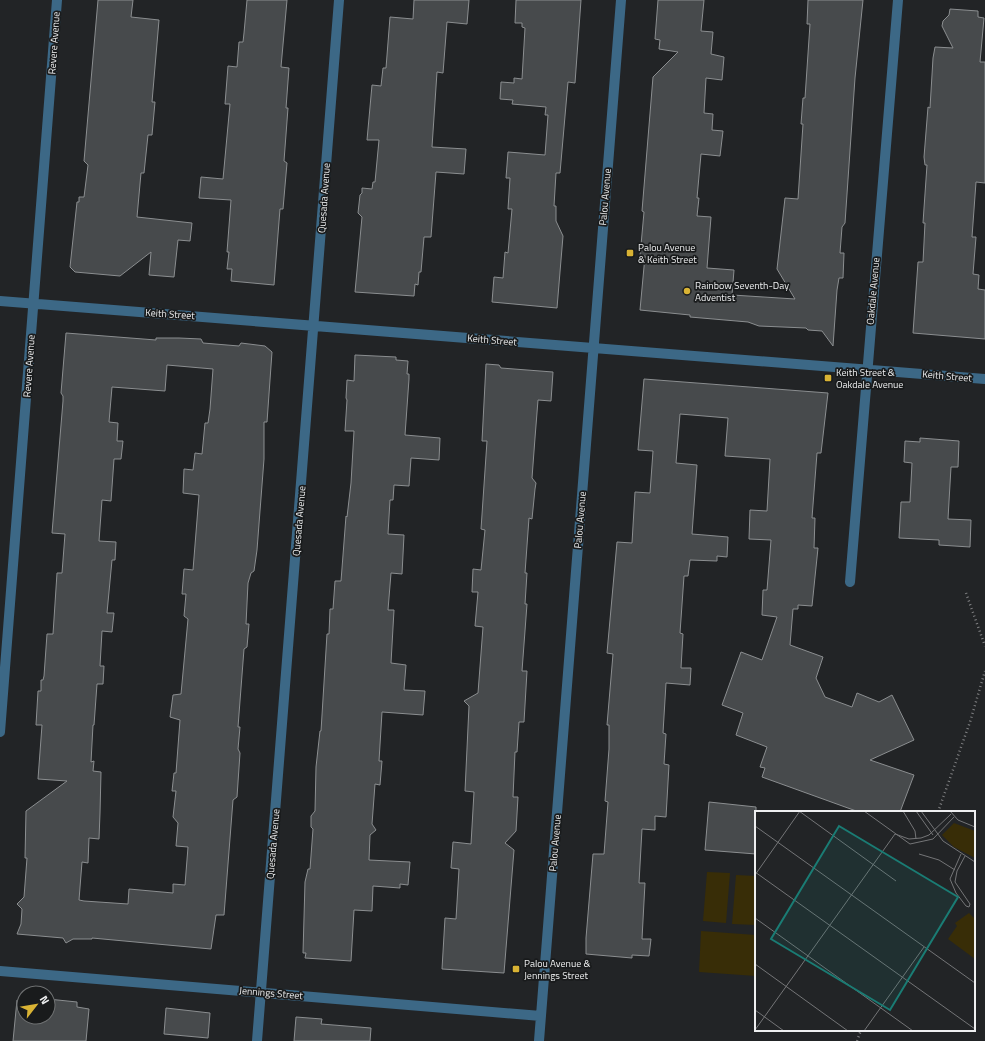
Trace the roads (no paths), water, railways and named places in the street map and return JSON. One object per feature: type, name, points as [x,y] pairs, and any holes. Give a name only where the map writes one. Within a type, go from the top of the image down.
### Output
[{"type":"street","name":"Revere Avenue","points":[[0,732],[57,0]]},
{"type":"street","name":"Quesada Avenue","points":[[257,1041],[339,0]]},
{"type":"street","name":"Palou Avenue","points":[[539,1041],[622,0]]},
{"type":"street","name":"Oakdale Avenue","points":[[850,582],[898,0]]},
{"type":"street","name":"Keith Street","points":[[0,301],[985,379]]},
{"type":"street","name":"Jennings Street","points":[[0,971],[541,1016]]},
{"type":"place","name":"Palou Avenue & Keith Street","points":[[630,253]]},
{"type":"place","name":"Rainbow Seventh-Day Adventist","points":[[687,291]]},
{"type":"place","name":"Keith Street & Oakdale Avenue","points":[[828,378]]},
{"type":"place","name":"Palou Avenue & Jennings Street","points":[[516,969]]}]
